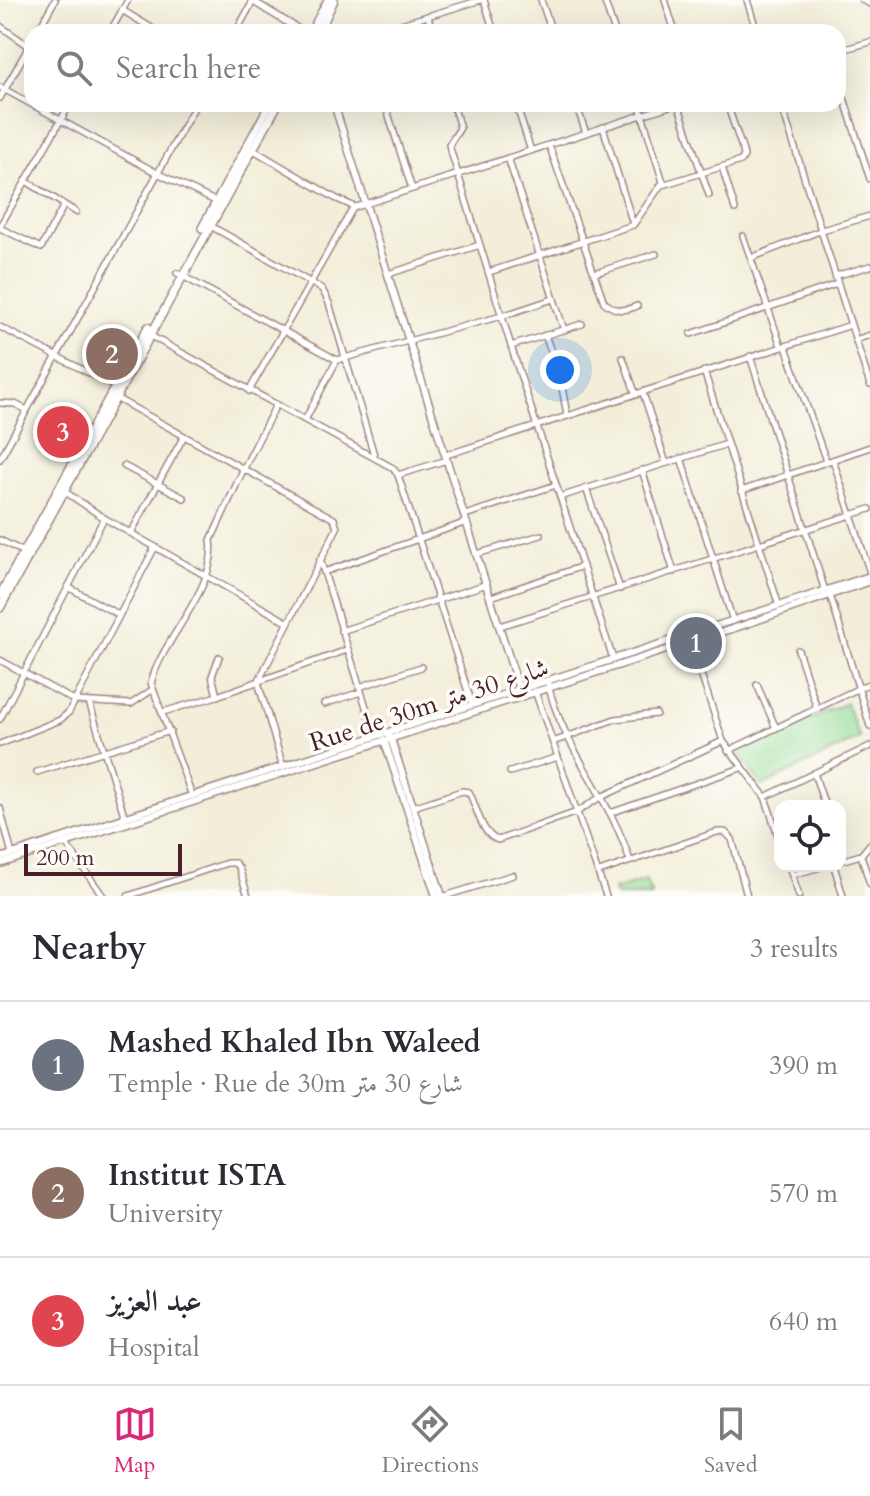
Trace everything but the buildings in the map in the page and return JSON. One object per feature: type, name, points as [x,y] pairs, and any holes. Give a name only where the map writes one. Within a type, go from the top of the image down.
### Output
[{"type":"main road","points":[[315,24],[328,0]]},
{"type":"main road","points":[[323,24],[334,0]]},
{"type":"main road","points":[[250,148],[266,112]]},
{"type":"main road","points":[[0,608],[61,489],[179,274],[273,112]]},
{"type":"main road","points":[[179,274],[219,203]]},
{"type":"main road","points":[[0,595],[27,553]]},
{"type":"street","points":[[114,24],[128,0]]},
{"type":"street","points":[[240,24],[252,0],[290,24]]},
{"type":"street","points":[[401,24],[482,0],[491,24]]},
{"type":"street","points":[[541,0],[549,24]]},
{"type":"street","points":[[604,0],[612,24]]},
{"type":"street","points":[[665,0],[672,24]]},
{"type":"street","points":[[747,0],[754,24]]},
{"type":"street","points":[[862,0],[870,4]]},
{"type":"street","points":[[41,24],[53,1]]},
{"type":"street","points":[[122,10],[145,24]]},
{"type":"street","points":[[428,16],[430,24]]},
{"type":"street","points":[[0,26],[24,39]]},
{"type":"street","points":[[846,49],[870,42]]},
{"type":"street","points":[[0,98],[2,88],[24,54]]},
{"type":"street","points":[[2,88],[24,100]]},
{"type":"street","points":[[846,104],[870,179]]},
{"type":"street","points":[[46,112],[219,203]]},
{"type":"street","points":[[64,205],[41,248],[0,227],[66,112]]},
{"type":"street","points":[[0,459],[191,112]]},
{"type":"street","points":[[336,112],[520,692]]},
{"type":"street","points":[[388,112],[412,189]]},
{"type":"street","points":[[455,112],[460,128],[449,145],[613,659]]},
{"type":"street","points":[[519,112],[531,151]]},
{"type":"street","points":[[579,112],[586,133]]},
{"type":"street","points":[[249,391],[350,212],[356,207],[650,112]]},
{"type":"street","points":[[680,112],[709,195]]},
{"type":"street","points":[[662,185],[741,161],[744,156],[730,112]]},
{"type":"street","points":[[784,112],[870,385]]},
{"type":"street","points":[[489,272],[633,225],[662,185],[663,178],[643,114]]},
{"type":"street","points":[[603,127],[633,225]]},
{"type":"street","points":[[549,145],[604,302],[622,311],[637,306]]},
{"type":"street","points":[[250,148],[356,207]]},
{"type":"street","points":[[508,158],[564,330]]},
{"type":"street","points":[[722,167],[735,209]]},
{"type":"street","points":[[26,181],[76,212]]},
{"type":"street","points":[[751,258],[822,230],[870,216]]},
{"type":"street","points":[[209,225],[312,282],[326,294],[374,456]]},
{"type":"street","points":[[743,236],[768,309],[851,515],[870,577]]},
{"type":"street","points":[[388,274],[480,245]]},
{"type":"street","points":[[595,273],[656,254]]},
{"type":"street","points":[[691,334],[768,309],[870,266]]},
{"type":"street","points":[[179,274],[337,360],[502,316],[553,299]]},
{"type":"street","points":[[511,346],[582,324]]},
{"type":"street","points":[[398,475],[538,428],[567,415],[851,325]]},
{"type":"street","points":[[1,329],[117,388]]},
{"type":"street","points":[[146,334],[393,468],[398,475],[472,704]]},
{"type":"street","points":[[545,335],[560,376],[567,415]]},
{"type":"street","points":[[855,340],[870,335]]},
{"type":"street","points":[[750,356],[870,726]]},
{"type":"street","points":[[623,358],[636,395]]},
{"type":"street","points":[[305,420],[337,360]]},
{"type":"street","points":[[704,370],[779,606]]},
{"type":"street","points":[[643,393],[666,463]]},
{"type":"street","points":[[112,396],[334,519],[337,528],[258,682],[283,767]]},
{"type":"street","points":[[0,403],[15,404],[27,410]]},
{"type":"street","points":[[192,796],[163,712],[152,690],[154,675],[207,575],[213,549],[211,540],[276,405]]},
{"type":"street","points":[[131,533],[184,436]]},
{"type":"street","points":[[560,497],[727,444]]},
{"type":"street","points":[[741,491],[870,447]]},
{"type":"street","points":[[681,457],[733,621]]},
{"type":"street","points":[[124,466],[184,498]]},
{"type":"street","points":[[642,470],[674,572]]},
{"type":"street","points":[[324,572],[556,485]]},
{"type":"street","points":[[586,488],[620,589]]},
{"type":"street","points":[[61,489],[104,518],[287,622]]},
{"type":"street","points":[[500,626],[870,509]]},
{"type":"street","points":[[0,719],[104,518]]},
{"type":"street","points":[[477,554],[541,535]]},
{"type":"street","points":[[0,540],[27,553]]},
{"type":"street","points":[[0,744],[60,720],[69,712],[155,547]]},
{"type":"street","points":[[320,559],[360,690],[384,736],[413,807],[444,896],[513,875]]},
{"type":"street","points":[[491,597],[583,566]]},
{"type":"street","name":"Rue de 30m شارع 30 متر","points":[[0,864],[125,818],[384,736],[472,704],[548,684],[870,577]]},
{"type":"street","points":[[341,631],[487,584]]},
{"type":"street","points":[[68,587],[119,615]]},
{"type":"street","name":"Rue de 30m شارع 30 متر","points":[[0,858],[64,841],[520,692],[535,691],[613,659],[690,638],[779,606],[828,593]]},
{"type":"street","points":[[690,638],[723,741],[765,797],[774,823]]},
{"type":"street","points":[[163,712],[347,650]]},
{"type":"street","points":[[798,650],[817,709]]},
{"type":"street","points":[[217,696],[212,676],[219,657]]},
{"type":"street","points":[[0,660],[75,701],[131,704],[152,690]]},
{"type":"street","points":[[324,704],[421,667]]},
{"type":"street","points":[[728,751],[870,683]]},
{"type":"street","points":[[548,684],[566,737],[610,813],[630,861]]},
{"type":"street","points":[[757,685],[776,728]]},
{"type":"street","points":[[535,691],[606,896]]},
{"type":"street","points":[[89,702],[125,818]]},
{"type":"street","points":[[553,742],[615,719],[656,714]]},
{"type":"street","points":[[37,772],[170,731]]},
{"type":"street","points":[[384,736],[436,896]]},
{"type":"street","points":[[413,807],[462,791],[469,792],[486,832],[498,840],[577,812],[599,798],[723,741]]},
{"type":"street","points":[[765,797],[870,746]]},
{"type":"street","points":[[510,772],[558,757]]},
{"type":"street","points":[[610,813],[742,768]]},
{"type":"street","points":[[814,773],[823,800]]},
{"type":"street","points":[[0,808],[12,854]]},
{"type":"street","points":[[599,872],[717,832],[725,832],[732,839],[747,896]]},
{"type":"street","points":[[64,841],[103,896]]},
{"type":"street","points":[[846,859],[861,855],[870,844]]},
{"type":"street","points":[[861,855],[870,884]]},
{"type":"street","points":[[128,896],[227,863],[235,863],[239,868],[248,896]]},
{"type":"street","points":[[791,872],[799,896]]},
{"type":"street","points":[[792,875],[803,872]]},
{"type":"street","points":[[836,872],[843,896]]},
{"type":"green space","points":[[846,703],[860,738],[762,786],[737,752]]},
{"type":"green space","points":[[646,880],[652,896],[616,896],[614,890]]},
{"type":"place","name":"Institut ISTA","points":[[112,354]]},
{"type":"place","name":"عبد العزيز","points":[[63,432]]},
{"type":"place","name":"Mashed Khaled Ibn Waleed","points":[[696,643]]}]
